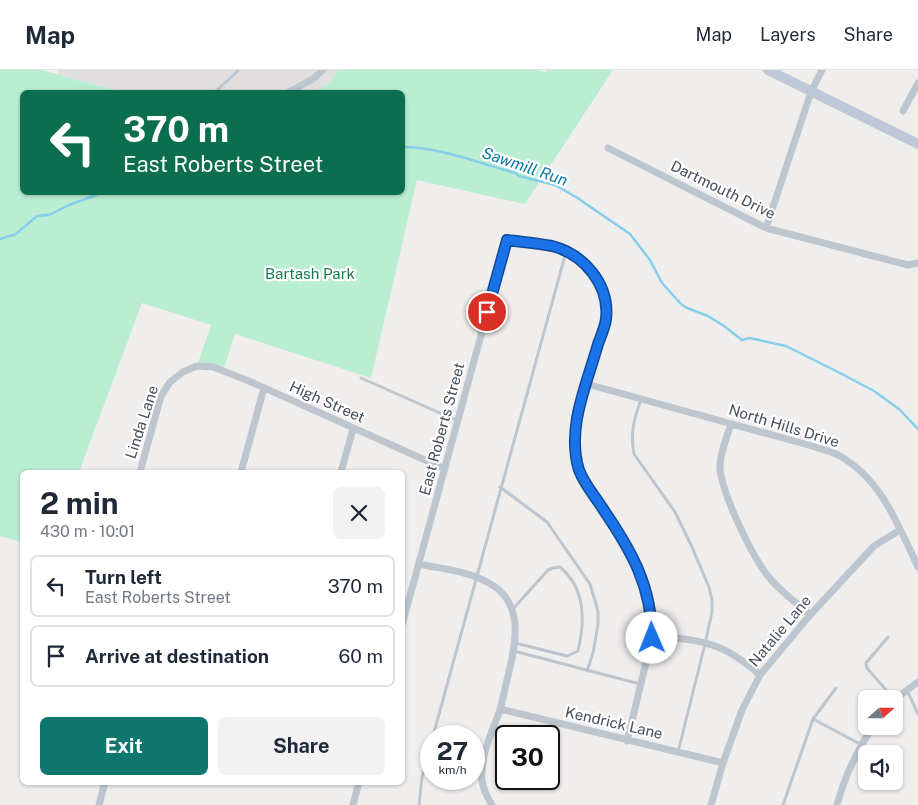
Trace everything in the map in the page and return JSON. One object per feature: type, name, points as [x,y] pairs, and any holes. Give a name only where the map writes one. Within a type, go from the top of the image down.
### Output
[{"type":"street","points":[[293,90],[313,80],[323,70]]},
{"type":"street","points":[[768,70],[918,144]]},
{"type":"street","points":[[766,228],[811,92],[822,70]]},
{"type":"street","points":[[903,111],[918,83]]},
{"type":"street","name":"Dartmouth Drive","points":[[608,148],[766,228],[908,265],[918,263]]},
{"type":"street","name":"East Roberts Street","points":[[405,614],[507,240],[552,246],[566,252]]},
{"type":"street","points":[[566,252],[586,264],[598,280],[605,296],[606,319],[580,406],[576,428],[576,450],[580,470],[589,489],[634,559],[651,611],[652,638],[627,741]]},
{"type":"street","name":"High Street","points":[[197,366],[213,367],[264,388],[445,469]]},
{"type":"street","name":"Linda Lane","points":[[141,470],[161,396],[170,382],[183,372],[197,366]]},
{"type":"street","name":"North Hills Drive","points":[[587,384],[812,446],[838,455],[869,479],[880,492],[918,567]]},
{"type":"street","points":[[242,470],[264,388]]},
{"type":"street","points":[[732,424],[725,442],[720,467],[726,494],[755,559],[773,582],[810,615]]},
{"type":"street","points":[[342,470],[353,429]]},
{"type":"street","name":"Natalie Lane","points":[[711,805],[723,763],[742,710],[760,675],[810,615],[874,546],[900,530]]},
{"type":"street","points":[[419,564],[476,577],[491,584],[501,592],[513,609],[516,623],[514,651],[500,709],[493,725],[483,766],[482,780],[492,805]]},
{"type":"street","points":[[652,638],[672,638],[720,648],[738,657],[760,675]]},
{"type":"street","points":[[903,693],[918,682]]},
{"type":"street","name":"Kendrick Lane","points":[[500,709],[723,763]]},
{"type":"street","points":[[837,805],[842,784],[856,752],[867,735]]},
{"type":"street","points":[[100,805],[104,785]]},
{"type":"street","points":[[353,805],[358,785]]},
{"type":"lane","points":[[217,90],[239,70]]},
{"type":"lane","points":[[436,725],[566,252]]},
{"type":"lane","points":[[361,378],[458,422]]},
{"type":"lane","points":[[641,399],[632,430],[634,454],[675,512],[709,587],[712,600],[712,612],[705,644],[678,752]]},
{"type":"lane","points":[[500,487],[548,522],[590,584],[598,611],[598,624],[587,670]]},
{"type":"lane","points":[[513,609],[548,570],[560,567],[573,583],[583,608],[583,624],[576,653],[567,656],[515,642]]},
{"type":"lane","points":[[885,690],[866,668],[866,663],[888,637]]},
{"type":"lane","points":[[514,651],[641,684]]},
{"type":"lane","points":[[783,805],[813,719],[836,688]]},
{"type":"lane","points":[[907,690],[918,714]]},
{"type":"lane","points":[[813,719],[861,744]]},
{"type":"lane","points":[[419,805],[421,790]]},
{"type":"shaded area","points":[[59,70],[338,70],[328,85],[317,90],[115,90],[57,74]]},
{"type":"green space","name":"Bartash Park","points":[[0,70],[42,70],[115,90],[20,90],[20,195],[405,195],[405,90],[317,90],[328,85],[338,70],[539,70],[546,73],[547,70],[613,70],[525,204],[417,180],[371,378],[235,334],[223,371],[197,366],[211,325],[142,303],[80,470],[20,470],[20,541],[0,536]]},
{"type":"waterway","name":"Sawmill Run","points":[[405,147],[446,153],[516,173],[519,176],[555,185],[630,234],[650,260],[662,283],[681,304],[708,316],[742,340],[750,338],[786,346],[840,373],[874,391],[899,409],[918,429]]},
{"type":"waterway","name":"Sawmill Run","points":[[0,239],[16,234],[37,216],[49,215],[97,195]]},
{"type":"route","points":[[487,312],[507,240],[552,246],[571,254],[586,264],[598,280],[605,296],[606,319],[580,406],[576,428],[576,450],[580,470],[589,489],[628,547],[641,575],[651,611],[652,638]]}]
